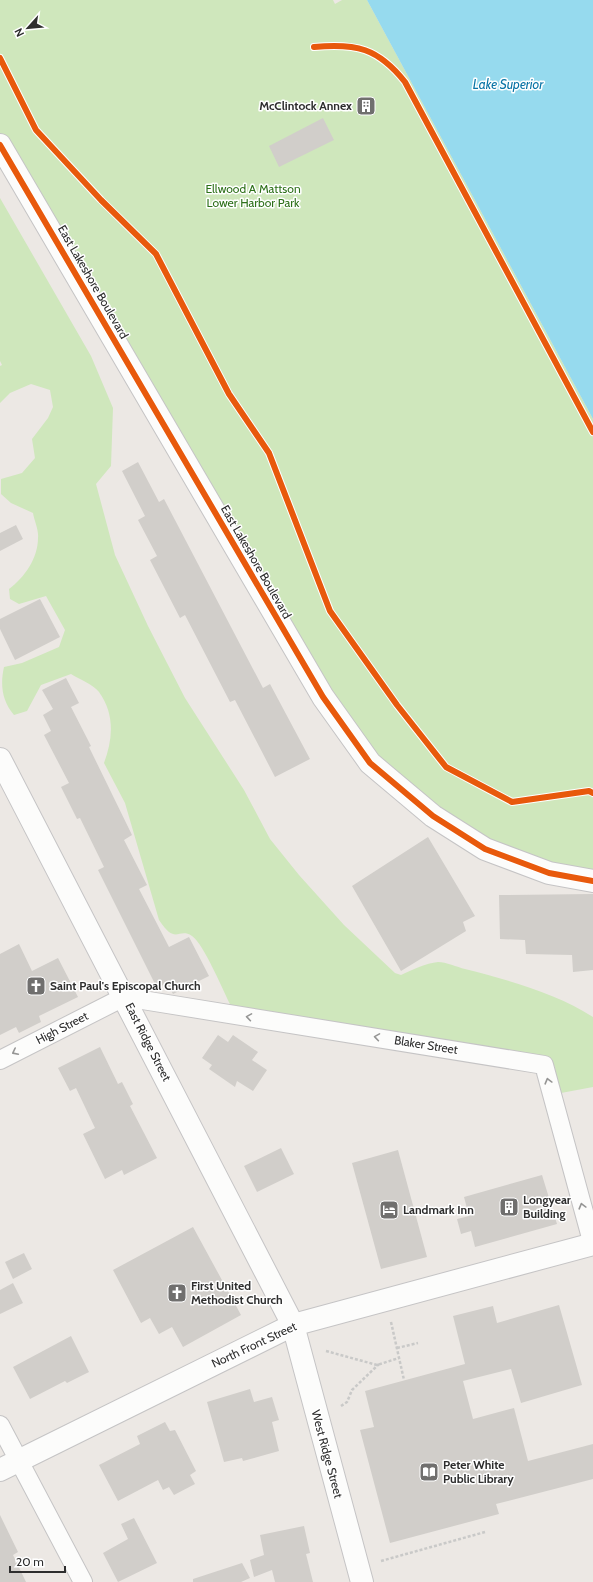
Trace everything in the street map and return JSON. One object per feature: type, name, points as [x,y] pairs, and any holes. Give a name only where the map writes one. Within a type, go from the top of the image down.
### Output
[{"type":"street","name":"East Lakeshore Boulevard","points":[[0,145],[323,697],[370,763],[432,816],[484,849],[549,873],[593,881]]},
{"type":"street","name":"East Ridge Street","points":[[0,759],[293,1325]]},
{"type":"street","name":"High Street","points":[[0,1060],[124,996]]},
{"type":"street","name":"Blaker Street","points":[[124,996],[544,1065],[593,1244]]},
{"type":"street","name":"North Front Street","points":[[9,1465],[293,1325],[593,1244]]},
{"type":"street","name":"West Ridge Street","points":[[293,1325],[362,1582]]},
{"type":"street","points":[[0,1425],[9,1465],[83,1582]]},
{"type":"path","points":[[390,1322],[404,1380]]},
{"type":"path","points":[[396,1348],[418,1343]]},
{"type":"path","points":[[326,1351],[377,1365],[399,1358]]},
{"type":"path","points":[[341,1406],[347,1402],[352,1390],[380,1364]]},
{"type":"path","points":[[381,1561],[485,1532]]},
{"type":"green space","name":"Ellwood A Mattson Lower Harbor Park","points":[[0,0],[333,0],[335,4],[342,0],[367,0],[593,419],[593,881],[485,849],[370,763],[0,145]]},
{"type":"green space","points":[[0,198],[91,356],[113,408],[111,466],[96,484],[115,555],[148,626],[185,698],[244,790],[270,839],[299,875],[344,925],[395,973],[401,975],[429,964],[438,962],[444,963],[548,994],[579,1008],[593,1017],[593,1087],[561,1093],[556,1085],[555,1067],[545,1057],[232,1008],[208,958],[197,941],[192,936],[187,934],[173,934],[169,932],[159,920],[125,803],[104,763],[111,736],[111,727],[108,709],[97,689],[71,674],[41,685],[27,711],[14,715],[10,710],[2,686],[4,667],[22,663],[59,647],[65,630],[46,596],[19,604],[10,599],[9,589],[25,573],[33,560],[36,553],[38,535],[33,513],[11,503],[1,494],[1,479],[22,473],[35,458],[32,439],[48,418],[53,407],[50,390],[31,384],[10,393],[0,403],[0,366],[2,365],[0,361]]},
{"type":"water","name":"Lake Superior","points":[[367,0],[593,0],[593,419],[395,52]]},
{"type":"building","points":[[323,118],[334,140],[279,167],[269,146]]},
{"type":"building","points":[[138,462],[159,502],[164,499],[263,688],[270,684],[310,759],[275,777],[235,700],[230,702],[185,615],[180,618],[150,560],[157,556],[138,520],[145,516],[122,471]]},
{"type":"building","points":[[16,525],[23,539],[0,551],[0,533]]},
{"type":"building","points":[[40,599],[60,637],[15,660],[0,629],[0,619]]},
{"type":"building","points":[[66,678],[79,703],[71,707],[91,746],[89,747],[132,835],[124,840],[147,885],[139,889],[169,947],[189,937],[209,976],[173,994],[167,983],[157,988],[98,870],[104,867],[80,818],[77,819],[61,787],[69,783],[44,735],[51,731],[43,715],[53,709],[42,690]]},
{"type":"building","points":[[428,837],[475,916],[463,922],[466,931],[401,971],[352,886]]},
{"type":"building","points":[[593,894],[593,970],[573,972],[572,955],[526,954],[525,940],[500,939],[499,895]]},
{"type":"building","name":"Saint Paul's Episcopal Church","points":[[19,944],[32,971],[58,958],[78,997],[39,1016],[41,1022],[19,1033],[16,1027],[0,1035],[0,954]]},
{"type":"building","points":[[218,1035],[228,1042],[233,1035],[258,1052],[252,1060],[267,1070],[253,1091],[237,1081],[235,1087],[209,1069],[212,1065],[202,1058]]},
{"type":"building","points":[[100,1047],[118,1084],[122,1082],[133,1104],[130,1106],[157,1158],[124,1175],[122,1170],[105,1179],[83,1134],[95,1128],[76,1088],[70,1091],[58,1068]]},
{"type":"building","points":[[281,1148],[294,1174],[257,1192],[244,1166]]},
{"type":"building","name":"Landmark Inn","points":[[398,1150],[427,1257],[381,1269],[352,1163]]},
{"type":"building","name":"Longyear Building","points":[[542,1175],[557,1224],[475,1247],[471,1231],[461,1234],[457,1219],[469,1216],[464,1197]]},
{"type":"building","name":"First United Methodist Church","points":[[193,1227],[241,1315],[183,1347],[172,1327],[159,1334],[150,1318],[141,1323],[113,1270]]},
{"type":"building","points":[[24,1253],[32,1269],[13,1279],[5,1262]]},
{"type":"building","points":[[13,1283],[23,1303],[0,1314],[0,1290]]},
{"type":"building","points":[[559,1305],[582,1385],[521,1403],[511,1369],[463,1381],[473,1419],[514,1408],[528,1461],[593,1444],[593,1479],[496,1504],[499,1514],[390,1543],[360,1430],[374,1427],[365,1391],[465,1364],[453,1316],[493,1306],[497,1323]]},
{"type":"building","points":[[71,1336],[89,1372],[67,1383],[65,1381],[30,1399],[13,1367]]},
{"type":"building","points":[[250,1389],[254,1402],[272,1397],[279,1420],[272,1422],[279,1451],[243,1461],[242,1458],[224,1462],[207,1402]]},
{"type":"building","points":[[165,1422],[170,1431],[175,1430],[196,1471],[190,1475],[195,1484],[174,1495],[169,1487],[163,1490],[158,1480],[118,1501],[99,1465],[140,1444],[137,1436]]},
{"type":"building","points":[[0,1515],[18,1552],[13,1555],[26,1582],[0,1582]]},
{"type":"building","points":[[134,1518],[157,1563],[118,1582],[103,1553],[128,1539],[121,1524]]},
{"type":"building","points":[[304,1526],[310,1553],[306,1554],[313,1582],[275,1582],[272,1570],[254,1577],[250,1560],[264,1555],[260,1535]]},
{"type":"building","points":[[242,1563],[250,1578],[241,1582],[193,1582],[193,1579]]},
{"type":"cycle path","points":[[314,47],[342,46],[365,50],[385,62],[405,82],[593,432]]},
{"type":"cycle path","points":[[0,58],[36,130],[101,200],[156,254],[229,394],[269,453],[330,611],[397,705],[446,767],[512,802],[589,791],[593,793]]},
{"type":"cycle path","points":[[0,145],[323,697],[370,763],[433,816],[485,849],[549,873],[593,881]]},
{"type":"place","name":"McClintock Annex","points":[[366,106]]},
{"type":"place","name":"Saint Paul's Episcopal Church","points":[[36,986]]},
{"type":"place","name":"Longyear Building","points":[[509,1207]]},
{"type":"place","name":"Landmark Inn","points":[[389,1210]]},
{"type":"place","name":"First United Methodist Church","points":[[177,1293]]},
{"type":"place","name":"Peter White Public Library","points":[[429,1472]]}]
